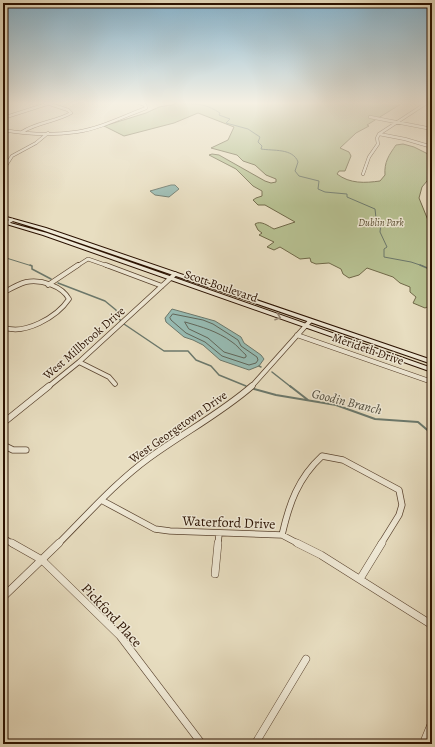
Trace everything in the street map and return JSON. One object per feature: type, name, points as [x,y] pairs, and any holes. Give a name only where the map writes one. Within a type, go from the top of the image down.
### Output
[{"type":"main road","name":"Scott Boulevard","points":[[3,217],[44,229],[305,326],[432,370]]},
{"type":"main road","name":"Scott Boulevard","points":[[4,223],[46,234],[432,362]]},
{"type":"street","points":[[3,170],[12,156],[36,143],[43,137]]},
{"type":"street","points":[[363,174],[369,157],[378,144],[378,137]]},
{"type":"street","points":[[394,137],[432,147]]},
{"type":"street","points":[[4,223],[12,220]]},
{"type":"street","points":[[48,285],[88,259],[162,286]]},
{"type":"street","name":"West Millbrook Drive","points":[[3,423],[79,362],[173,276]]},
{"type":"street","points":[[3,293],[20,284],[28,282],[48,285],[66,293],[69,296],[68,302],[38,323],[16,330],[3,327]]},
{"type":"street","name":"West Georgetown Drive","points":[[3,597],[135,469],[152,455],[245,392],[258,380],[310,321]]},
{"type":"street","name":"Merideth Drive","points":[[297,335],[432,382]]},
{"type":"street","points":[[79,362],[110,377],[115,384]]},
{"type":"street","points":[[3,445],[13,450],[26,450]]},
{"type":"street","points":[[282,535],[289,505],[302,476],[311,465],[322,456],[343,460],[385,482],[399,490],[402,505],[399,515],[360,579]]},
{"type":"street","name":"Waterford Drive","points":[[103,501],[155,530],[219,534],[282,535],[321,555],[432,625]]},
{"type":"street","points":[[215,574],[219,534]]},
{"type":"street","name":"Pickford Place","points":[[3,538],[42,560],[120,636],[202,744]]},
{"type":"street","points":[[255,744],[306,659]]},
{"type":"street","points":[[423,744],[432,722]]},
{"type":"green space","name":"Dublin Park","points":[[229,137],[352,137],[340,148],[349,152],[351,156],[345,171],[339,171],[337,174],[347,180],[363,182],[380,181],[385,175],[385,166],[396,145],[403,144],[414,147],[428,154],[432,160],[432,175],[422,187],[419,198],[432,230],[432,305],[425,308],[413,303],[416,297],[410,292],[410,287],[400,283],[393,277],[367,268],[359,275],[349,278],[343,274],[341,269],[329,263],[316,264],[311,262],[310,258],[300,259],[280,247],[274,250],[267,247],[274,242],[259,235],[262,233],[258,230],[255,224],[262,223],[274,229],[295,222],[265,205],[258,205],[253,200],[262,196],[262,191],[253,186],[236,169],[209,155],[219,155],[265,181],[271,183],[276,182],[276,179],[266,175],[255,165],[243,161],[237,155],[211,148],[228,140]]},
{"type":"water","points":[[175,185],[179,189],[169,197],[155,195],[150,191]]},
{"type":"water","points":[[172,309],[215,321],[241,337],[244,343],[261,355],[264,359],[259,366],[249,370],[220,360],[203,345],[184,337],[166,322],[165,318]]},
{"type":"waterway","points":[[260,137],[258,142],[262,146],[261,149],[282,151],[292,154],[298,162],[295,171],[299,176],[319,181],[318,189],[325,192],[347,194],[347,197],[375,209],[376,218],[381,223],[380,232],[387,247],[384,249],[384,257],[420,265]]},
{"type":"waterway","name":"Goodin Branch","points":[[3,257],[32,266]]},
{"type":"waterway","points":[[420,265],[432,270]]},
{"type":"waterway","name":"Goodin Branch","points":[[32,266],[32,269],[51,279]]},
{"type":"waterway","name":"Goodin Branch","points":[[58,283],[105,301],[116,310],[121,322],[164,351],[188,351],[196,360],[211,366],[219,375],[246,386]]},
{"type":"waterway","points":[[272,372],[291,387]]},
{"type":"waterway","points":[[290,386],[308,400]]},
{"type":"waterway","name":"Goodin Branch","points":[[254,389],[276,395],[336,405],[375,419],[418,422],[432,434]]}]
